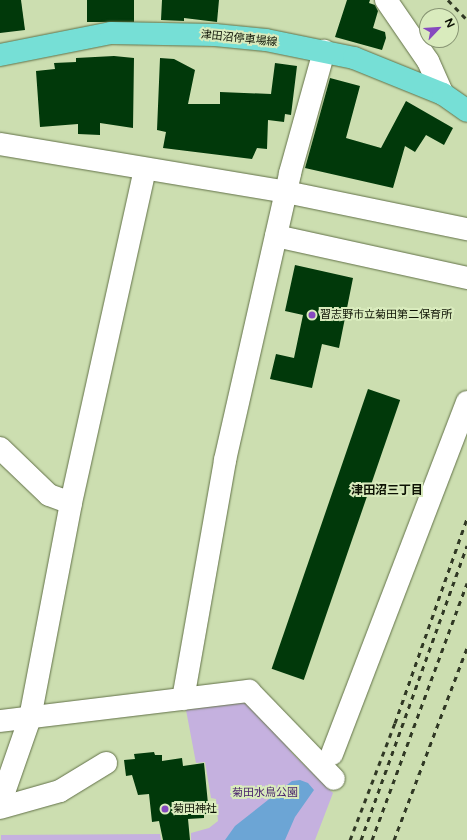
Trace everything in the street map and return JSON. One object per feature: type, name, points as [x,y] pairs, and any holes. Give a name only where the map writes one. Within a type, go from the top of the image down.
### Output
[{"type":"main road","name":"津田沼停車場線","points":[[0,55],[111,33],[215,35],[324,51],[354,58],[444,94],[467,111]]},
{"type":"street","points":[[386,0],[428,61],[444,94]]},
{"type":"street","points":[[183,699],[225,460],[286,192],[324,51]]},
{"type":"street","points":[[0,144],[286,192],[467,229]]},
{"type":"street","points":[[0,804],[30,718],[72,503],[145,169]]},
{"type":"street","points":[[276,236],[467,278]]},
{"type":"street","points":[[332,754],[467,402]]},
{"type":"street","points":[[0,448],[49,495],[72,503]]},
{"type":"street","points":[[0,721],[249,691],[334,779]]},
{"type":"street","points":[[0,808],[60,791],[106,763]]},
{"type":"green space","name":"菊田水鳥公園","points":[[238,702],[259,706],[292,753],[333,793],[315,840],[191,840],[191,833],[209,828],[218,821],[216,799],[211,798],[205,762],[196,763],[186,710]]},
{"type":"green space","points":[[160,834],[161,840],[1,840],[1,835]]},
{"type":"water","points":[[300,780],[308,783],[314,790],[295,817],[285,840],[225,840],[235,826],[292,781]]},
{"type":"building","points":[[0,0],[21,0],[25,30],[0,33]]},
{"type":"building","points":[[87,0],[134,0],[134,22],[87,22]]},
{"type":"building","points":[[162,0],[219,0],[217,22],[184,18],[184,21],[161,20]]},
{"type":"building","points":[[347,0],[370,0],[369,3],[375,5],[378,11],[373,28],[385,32],[386,38],[382,50],[335,37]]},
{"type":"building","points":[[114,56],[134,58],[133,128],[100,123],[100,135],[78,134],[78,124],[40,127],[36,71],[55,69],[54,63],[76,62],[76,58]]},
{"type":"building","points":[[160,58],[174,59],[195,70],[188,104],[220,104],[220,92],[271,94],[275,63],[297,66],[291,115],[285,114],[284,122],[268,120],[267,149],[257,148],[252,159],[163,148],[166,132],[157,130]]},
{"type":"building","points":[[330,78],[360,86],[346,138],[381,148],[406,101],[453,128],[444,145],[426,135],[415,152],[405,146],[393,188],[305,168]]},
{"type":"building","points":[[295,265],[353,278],[339,348],[322,344],[312,388],[270,379],[276,354],[294,358],[303,315],[285,311]]},
{"type":"building","points":[[368,389],[400,400],[304,680],[272,669]]},
{"type":"building","points":[[154,752],[155,755],[162,755],[162,761],[182,758],[183,766],[204,763],[209,814],[204,814],[204,818],[188,819],[190,840],[163,840],[159,821],[152,822],[149,794],[138,795],[132,775],[126,776],[124,760],[135,759],[134,754]]},
{"type":"railway","points":[[448,0],[467,20]]},
{"type":"railway","points":[[350,840],[395,723],[467,518]]},
{"type":"railway","points":[[361,840],[467,545]]},
{"type":"railway","points":[[372,840],[467,583]]},
{"type":"railway","points":[[394,840],[467,648]]},
{"type":"place","name":"習志野市立菊田第二保育所","points":[[312,315]]},
{"type":"place","name":"菊田神社","points":[[165,809]]},
{"type":"district","name":"津田沼三丁目","points":[[387,491]]}]
